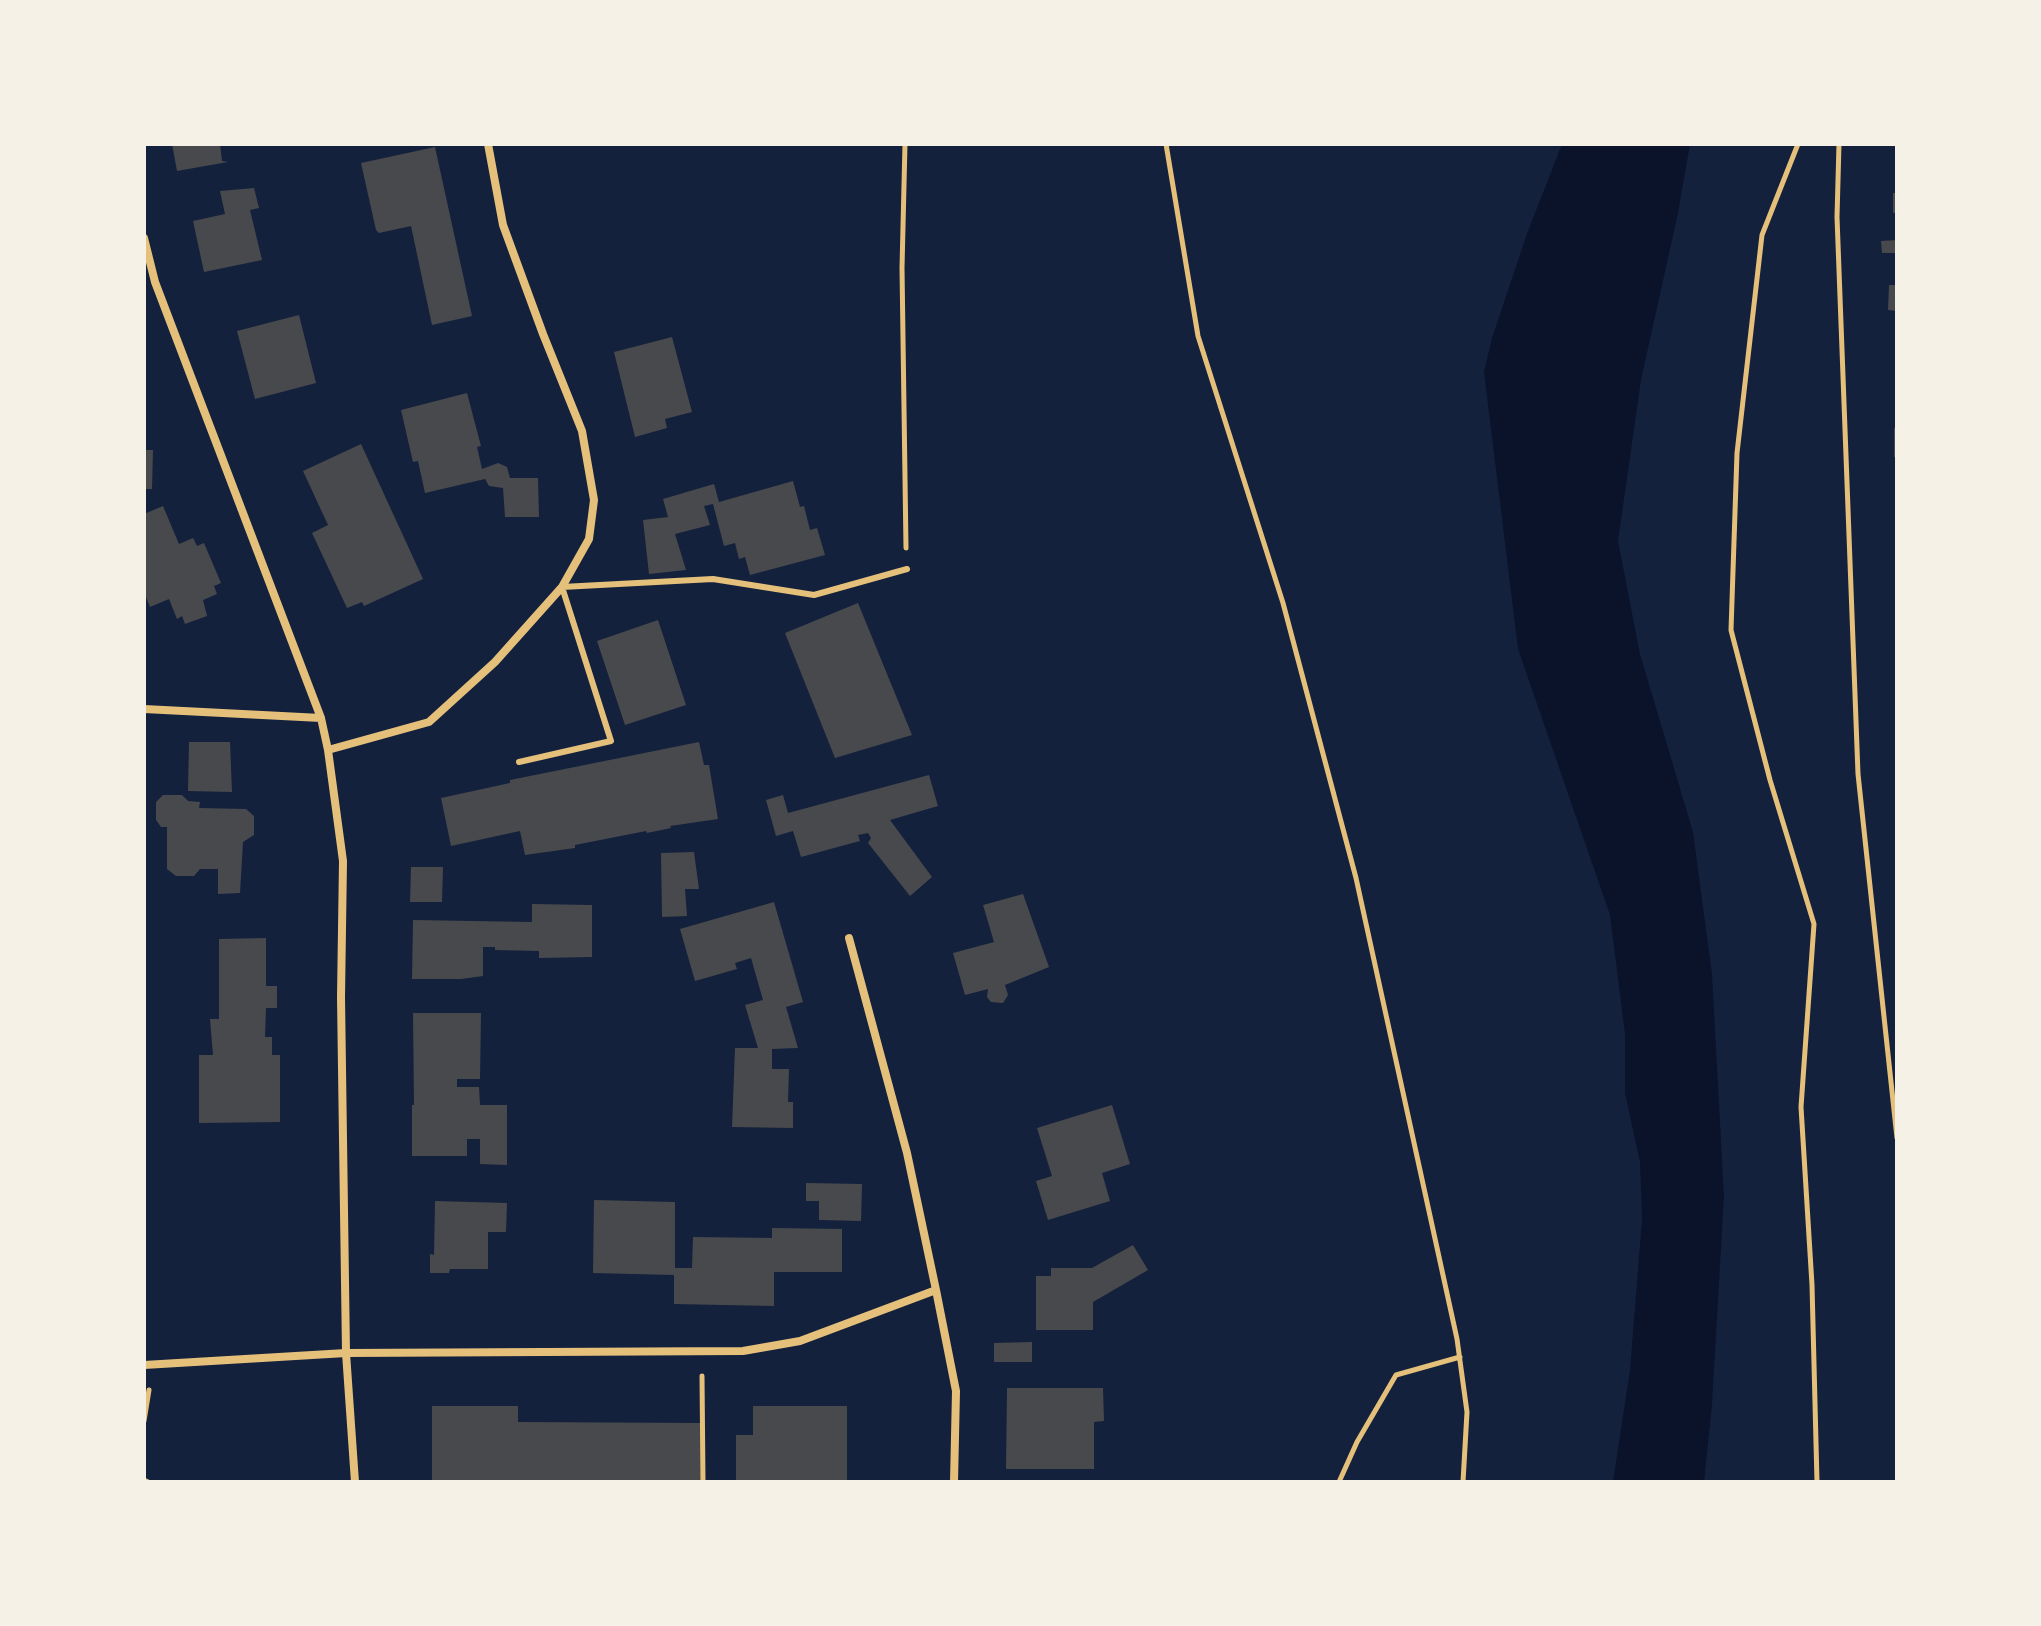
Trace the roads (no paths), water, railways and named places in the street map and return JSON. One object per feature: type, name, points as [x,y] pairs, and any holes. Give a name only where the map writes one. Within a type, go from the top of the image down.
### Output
[{"type":"street","points":[[328,750],[429,722],[495,662],[562,587],[589,539],[594,500],[582,431],[503,225],[488,144]]},
{"type":"street","points":[[144,238],[155,282],[321,718],[328,750],[343,861],[341,997],[346,1353],[355,1482]]},
{"type":"street","points":[[144,709],[321,718]]},
{"type":"street","points":[[849,938],[907,1153],[956,1391],[954,1482]]},
{"type":"street","points":[[144,1365],[346,1353],[743,1351],[800,1341],[936,1290]]},
{"type":"lane","points":[[519,762],[611,741],[562,587],[713,579],[814,595],[907,569]]},
{"type":"water","points":[[1562,144],[1690,144],[1641,380],[1618,541],[1640,654],[1693,832],[1712,974],[1724,1196],[1712,1405],[1704,1482],[1613,1482],[1630,1370],[1642,1219],[1640,1162],[1625,1093],[1625,1034],[1610,915],[1518,649],[1484,372],[1492,338],[1528,231]]}]
